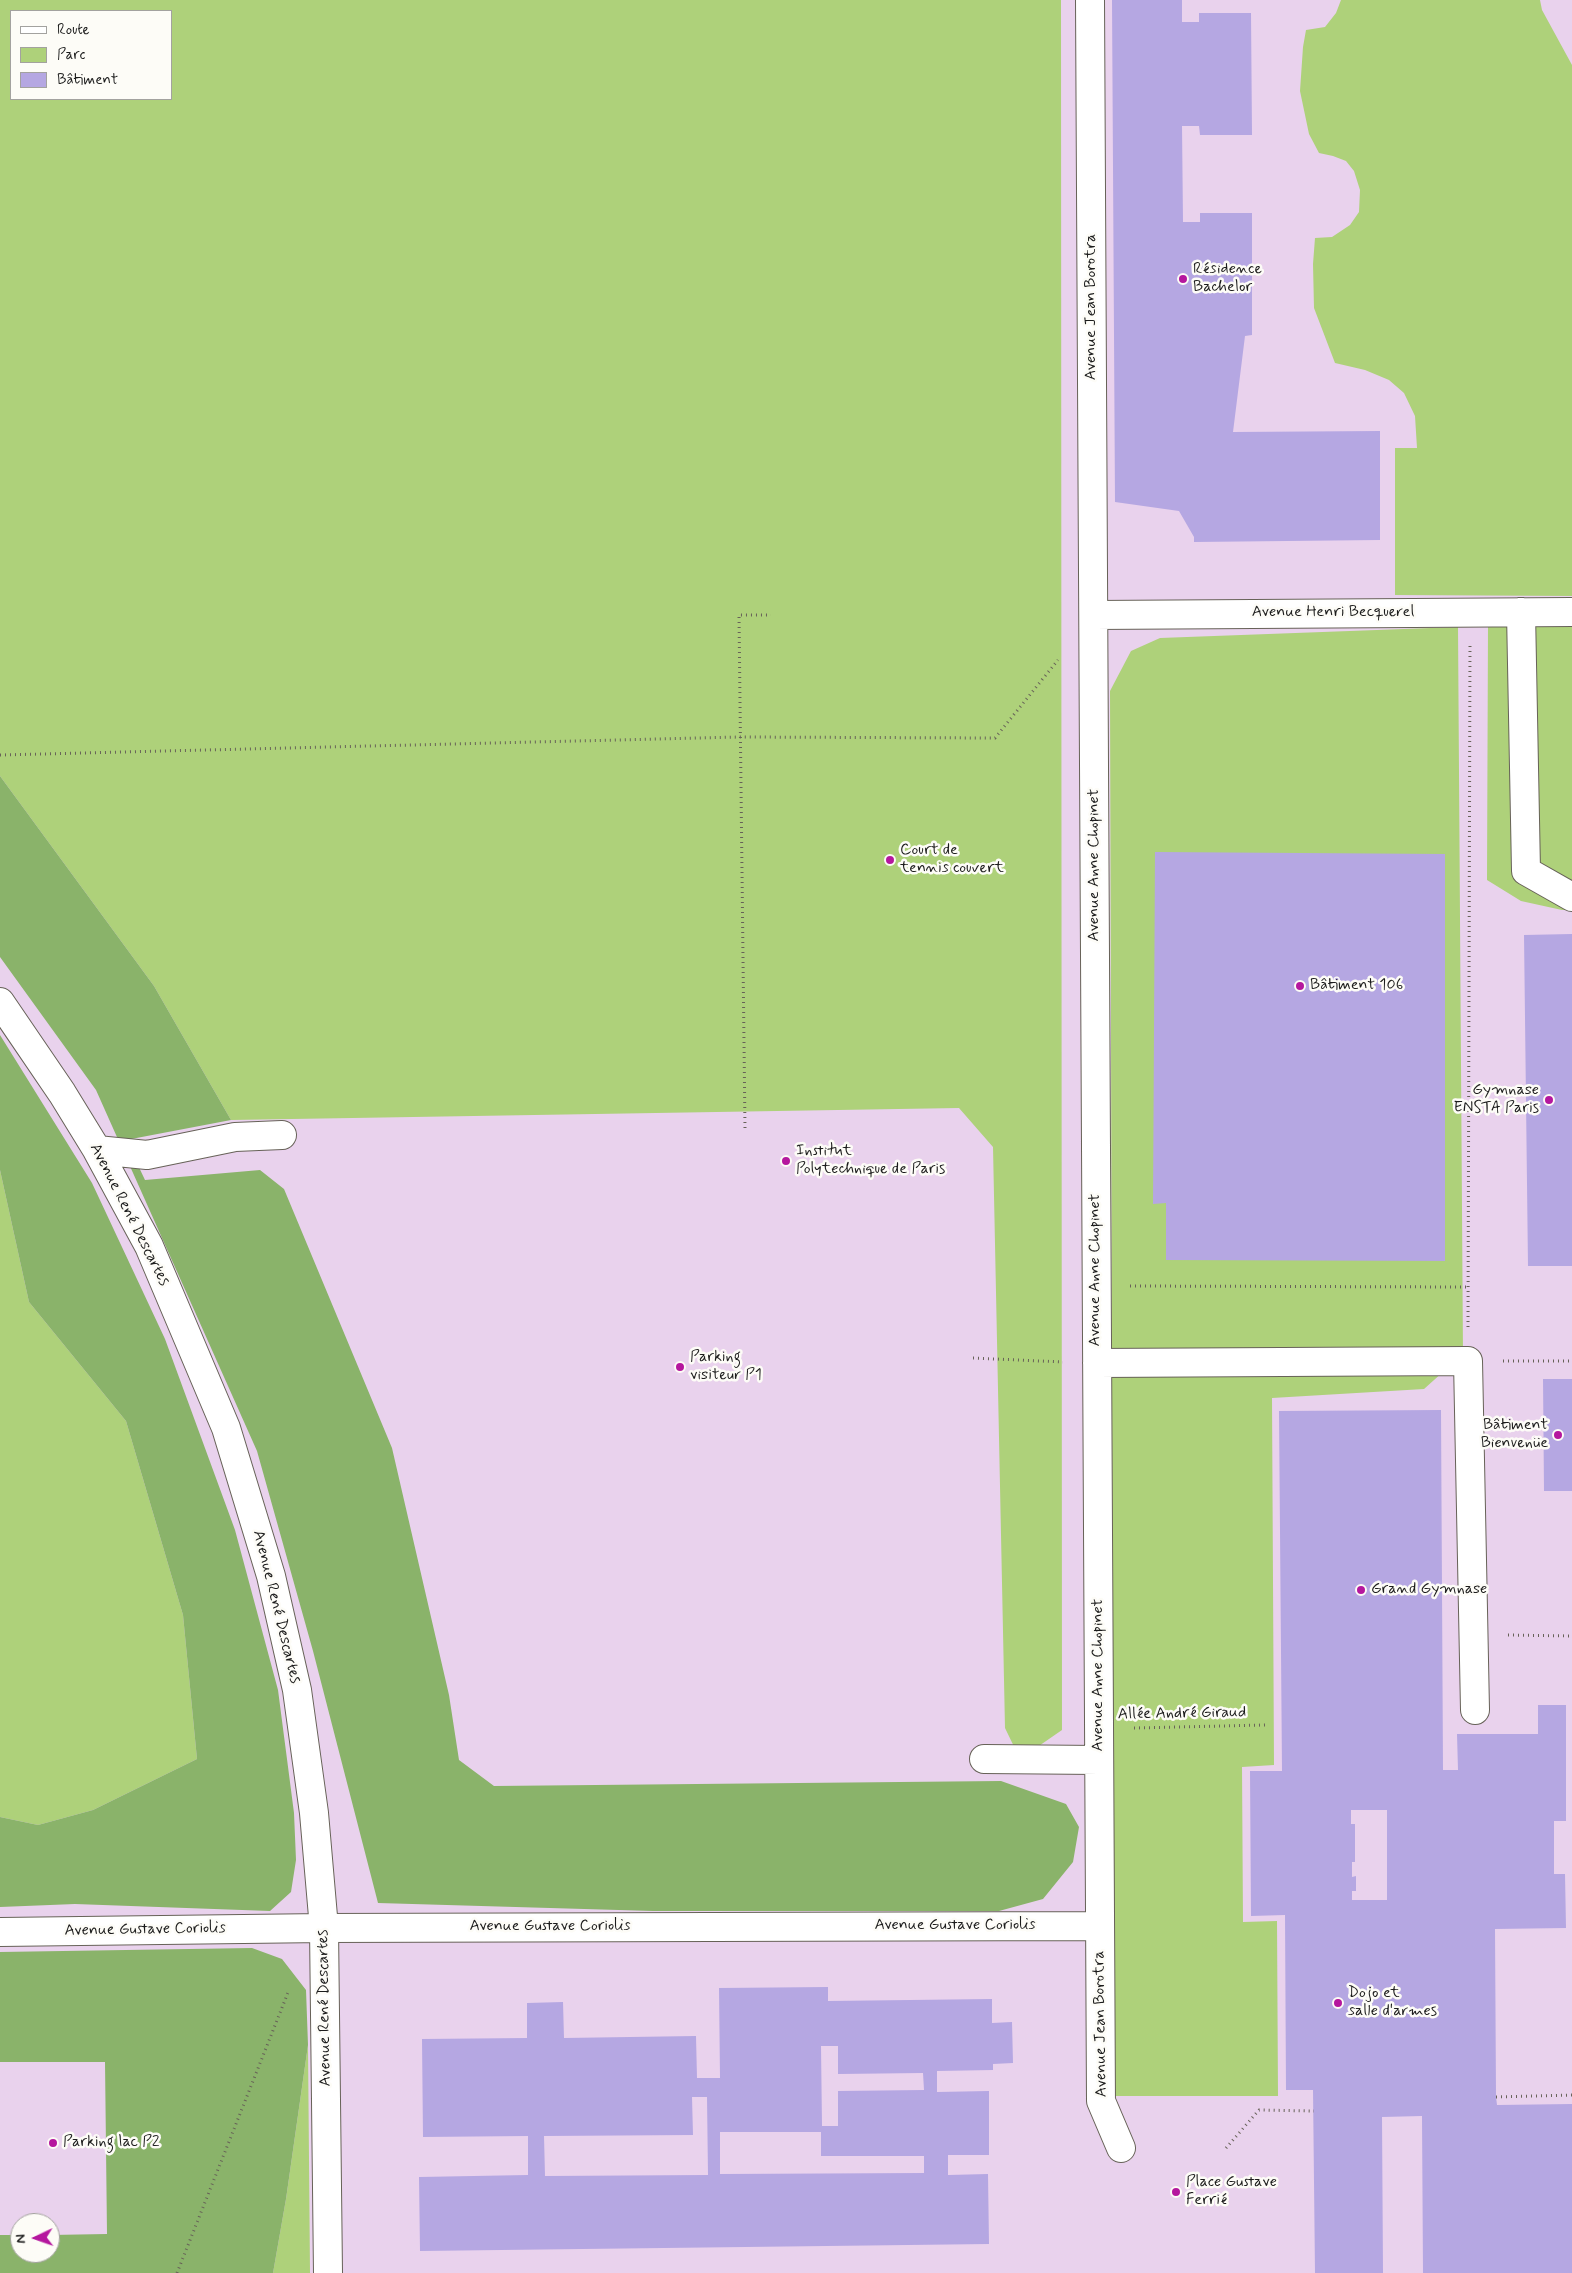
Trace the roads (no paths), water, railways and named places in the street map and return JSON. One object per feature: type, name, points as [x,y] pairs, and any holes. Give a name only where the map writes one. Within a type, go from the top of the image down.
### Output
[{"type":"street","name":"Avenue Jean Borotra","points":[[1090,0],[1094,614]]},
{"type":"street","points":[[1521,612],[1526,871],[1572,897]]},
{"type":"street","name":"Avenue Henri Becquerel","points":[[1094,614],[1572,612]]},
{"type":"street","name":"Avenue Anne Chopinet","points":[[1094,614],[1099,1926]]},
{"type":"street","name":"Avenue René Descartes","points":[[0,1002],[62,1093],[97,1150],[149,1246],[226,1428],[271,1576],[297,1690],[314,1813],[324,1928],[328,2273]]},
{"type":"street","points":[[97,1150],[147,1155],[236,1137],[282,1135]]},
{"type":"street","points":[[1097,1363],[1468,1361],[1475,1710]]},
{"type":"street","points":[[984,1759],[1099,1760]]},
{"type":"street","name":"Avenue Jean Borotra","points":[[1099,1926],[1101,2101],[1121,2148]]},
{"type":"street","name":"Avenue Gustave Coriolis","points":[[0,1932],[324,1928],[1099,1926]]},
{"type":"place","name":"Résidence Bachelor","points":[[1183,279]]},
{"type":"place","name":"Court de tennis couvert","points":[[890,860]]},
{"type":"place","name":"Bâtiment 106","points":[[1300,986]]},
{"type":"place","name":"Gymnase ENSTA Paris","points":[[1549,1100]]},
{"type":"place","name":"Institut Polytechnique de Paris","points":[[786,1161]]},
{"type":"place","name":"Parking visiteur P1","points":[[680,1367]]},
{"type":"place","name":"Bâtiment Bienvenüe","points":[[1558,1435]]},
{"type":"place","name":"Grand Gymnase","points":[[1361,1590]]},
{"type":"place","name":"Dojo et salle d'armes","points":[[1338,2003]]},
{"type":"place","name":"Parking lac P2","points":[[53,2143]]},
{"type":"place","name":"Place Gustave Ferrié","points":[[1176,2192]]}]
